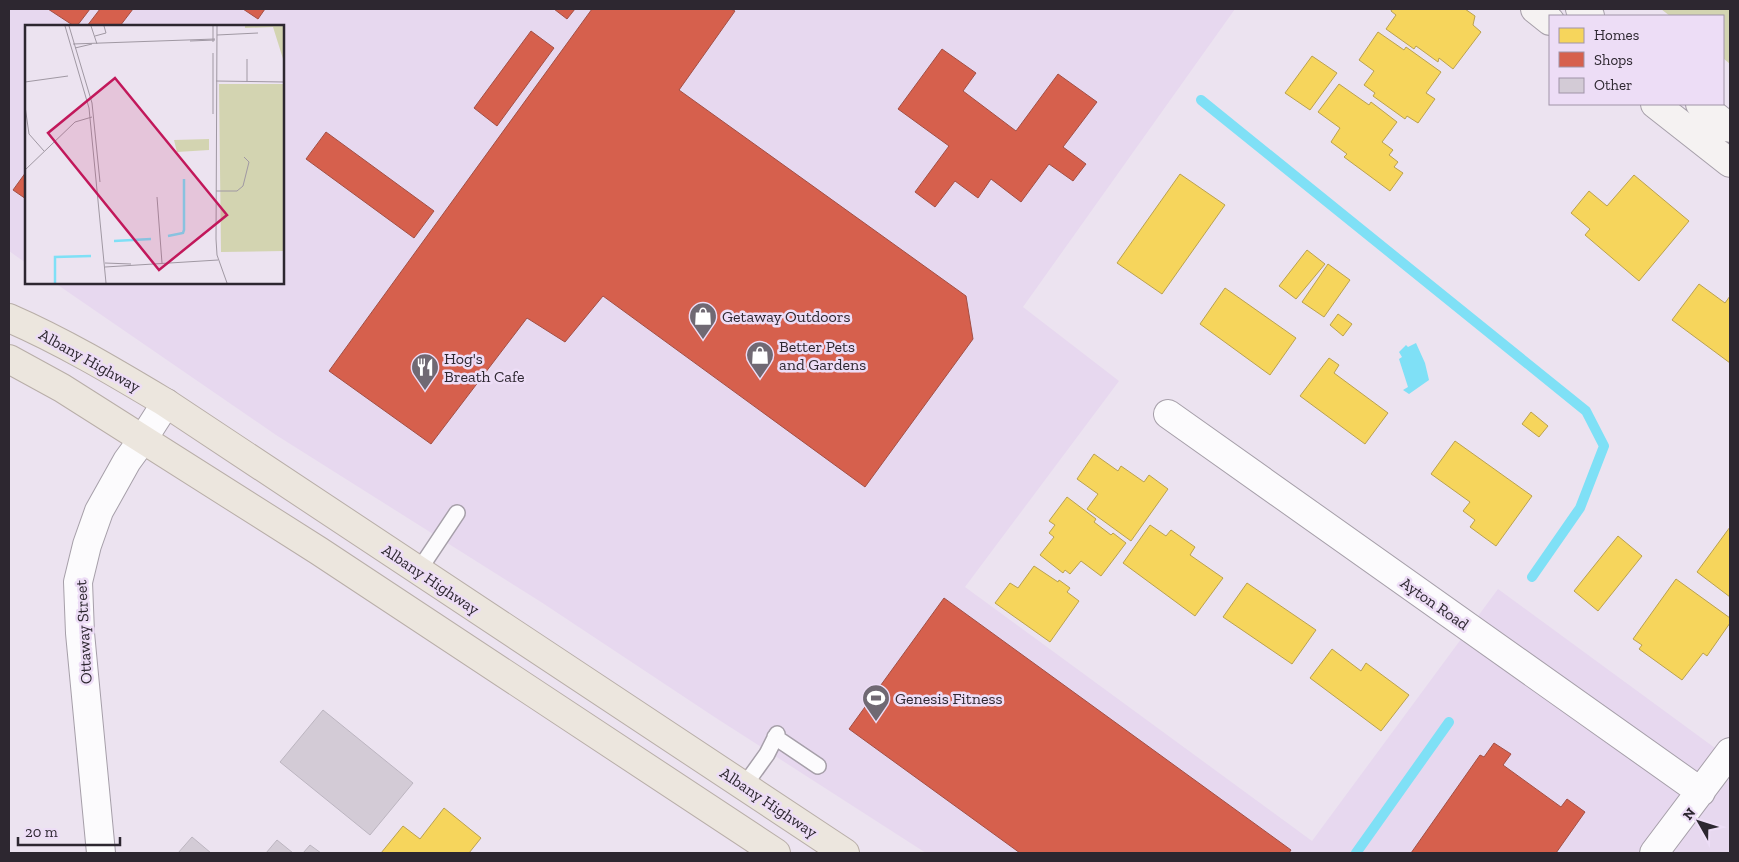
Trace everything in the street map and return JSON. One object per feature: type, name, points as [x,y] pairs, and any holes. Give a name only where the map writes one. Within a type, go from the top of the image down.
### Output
[{"type":"highway","name":"Albany Highway","points":[[9,318],[89,357],[166,402],[845,853]]},
{"type":"highway","points":[[9,359],[62,388],[319,551],[776,853]]},
{"type":"main road","points":[[1535,9],[1549,19]]},
{"type":"main road","points":[[1656,105],[1730,163]]},
{"type":"main road","points":[[1701,105],[1730,128]]},
{"type":"street","name":"Ottaway Street","points":[[101,853],[80,633],[78,582],[87,545],[99,511],[127,461],[166,402]]},
{"type":"street","name":"Ayton Road","points":[[1168,414],[1701,792]]},
{"type":"street","points":[[1654,853],[1730,752]]},
{"type":"lane","points":[[419,570],[457,513]]},
{"type":"lane","points":[[744,786],[767,754],[776,736],[818,766]]},
{"type":"shaded area","points":[[9,9],[1235,9],[1023,307],[1119,381],[965,587],[1312,841],[1498,589],[1730,759],[1730,853],[926,853],[716,718],[541,602],[276,435],[56,284],[284,284],[284,25],[25,25],[25,262],[9,251]]},
{"type":"green space","points":[[1661,9],[1730,9],[1730,64],[1724,59],[1724,15],[1669,15]]},
{"type":"water","points":[[1416,343],[1425,363],[1429,380],[1409,394],[1403,390],[1408,387],[1399,359],[1402,357],[1399,352],[1406,345],[1408,347]]},
{"type":"building: Homes","points":[[1392,9],[1465,9],[1475,16],[1473,25],[1481,32],[1453,69],[1439,58],[1438,62],[1416,46],[1414,49],[1386,29],[1396,15],[1391,11]]},
{"type":"building: Homes","points":[[1378,32],[1404,50],[1406,47],[1441,72],[1426,93],[1435,99],[1418,123],[1407,116],[1405,119],[1373,96],[1375,93],[1364,85],[1374,71],[1359,60]]},
{"type":"building: Homes","points":[[1312,56],[1337,73],[1310,110],[1285,93]]},
{"type":"building: Homes","points":[[1339,84],[1369,105],[1371,102],[1397,122],[1382,142],[1393,150],[1389,155],[1398,162],[1394,167],[1403,173],[1390,191],[1344,157],[1347,154],[1331,142],[1340,128],[1318,112]]},
{"type":"building: Homes","points":[[1180,174],[1225,205],[1162,294],[1117,263]]},
{"type":"building: Homes","points":[[1634,175],[1689,221],[1639,281],[1585,235],[1590,229],[1571,213],[1589,191],[1607,206]]},
{"type":"building: Homes","points":[[1307,250],[1325,264],[1296,299],[1279,286]]},
{"type":"building: Homes","points":[[1328,264],[1350,280],[1324,317],[1302,302]]},
{"type":"building: Homes","points":[[1699,284],[1725,303],[1730,296],[1730,363],[1672,320]]},
{"type":"building: Homes","points":[[1225,288],[1296,338],[1270,375],[1200,324]]},
{"type":"building: Homes","points":[[1338,314],[1352,324],[1343,336],[1330,325]]},
{"type":"building: Homes","points":[[1329,358],[1339,365],[1334,373],[1388,413],[1365,444],[1300,396]]},
{"type":"building: Homes","points":[[1531,412],[1548,426],[1539,437],[1522,424]]},
{"type":"building: Homes","points":[[1455,441],[1532,496],[1496,546],[1470,527],[1475,520],[1463,511],[1470,502],[1431,474]]},
{"type":"building: Homes","points":[[1094,454],[1118,471],[1121,466],[1144,482],[1149,475],[1168,489],[1131,541],[1087,509],[1098,494],[1077,479]]},
{"type":"building: Homes","points":[[1067,497],[1096,519],[1094,522],[1111,535],[1113,533],[1126,543],[1101,576],[1081,561],[1070,574],[1065,570],[1063,573],[1040,555],[1054,537],[1049,533],[1055,525],[1049,521]]},
{"type":"building: Homes","points":[[1150,525],[1166,536],[1171,530],[1195,547],[1190,555],[1223,578],[1195,616],[1123,563]]},
{"type":"building: Homes","points":[[1730,527],[1730,597],[1697,572]]},
{"type":"building: Homes","points":[[1618,536],[1642,556],[1598,611],[1574,591]]},
{"type":"building: Homes","points":[[1034,566],[1070,588],[1067,592],[1079,601],[1050,642],[995,603],[1010,583],[1018,588]]},
{"type":"building: Homes","points":[[1676,579],[1730,618],[1730,623],[1707,656],[1703,653],[1682,680],[1639,649],[1642,645],[1633,639]]},
{"type":"building: Homes","points":[[1247,583],[1316,630],[1292,664],[1223,617]]},
{"type":"building: Homes","points":[[1332,649],[1361,671],[1366,663],[1409,695],[1381,731],[1310,678]]},
{"type":"building: Homes","points":[[444,808],[481,838],[469,853],[381,853],[403,826],[420,839]]},
{"type":"building: Shops","points":[[48,9],[90,9],[78,25],[72,25]]},
{"type":"building: Shops","points":[[100,9],[133,9],[121,25],[88,25]]},
{"type":"building: Shops","points":[[243,9],[265,9],[258,19]]},
{"type":"building: Shops","points":[[554,9],[575,9],[567,19]]},
{"type":"building: Shops","points":[[592,9],[731,9],[735,11],[679,90],[966,296],[973,339],[865,487],[603,296],[565,342],[527,318],[431,444],[329,371]]},
{"type":"building: Shops","points":[[531,31],[554,48],[497,126],[474,108]]},
{"type":"building: Shops","points":[[942,49],[976,73],[963,91],[1016,131],[1058,74],[1097,102],[1063,147],[1086,164],[1073,181],[1049,164],[1021,202],[991,179],[978,198],[955,181],[935,207],[915,192],[949,146],[898,109]]},
{"type":"building: Shops","points":[[326,132],[434,211],[414,238],[306,159]]},
{"type":"building: Shops","points":[[25,173],[25,198],[13,190]]},
{"type":"building: Shops","points":[[944,598],[1291,850],[1289,853],[1020,853],[849,729]]},
{"type":"building: Shops","points":[[1494,743],[1511,754],[1503,765],[1561,807],[1567,799],[1585,812],[1556,853],[1411,853],[1480,755],[1484,757]]},
{"type":"building: Other","points":[[323,710],[413,783],[370,835],[280,762]]},
{"type":"building: Other","points":[[192,837],[211,853],[178,853]]},
{"type":"building: Other","points":[[277,840],[293,853],[266,853]]},
{"type":"building: Other","points":[[310,845],[321,853],[303,853]]},
{"type":"waterway","points":[[1201,100],[1586,411],[1604,446],[1580,508],[1532,577]]},
{"type":"waterway","points":[[1356,853],[1449,722]]},
{"type":"place","name":"Getaway Outdoors","points":[[703,340]]},
{"type":"place","name":"Better Pets and Gardens","points":[[760,379]]},
{"type":"place","name":"Hog's Breath Cafe","points":[[425,391]]},
{"type":"place","name":"Genesis Fitness","points":[[876,722]]}]
